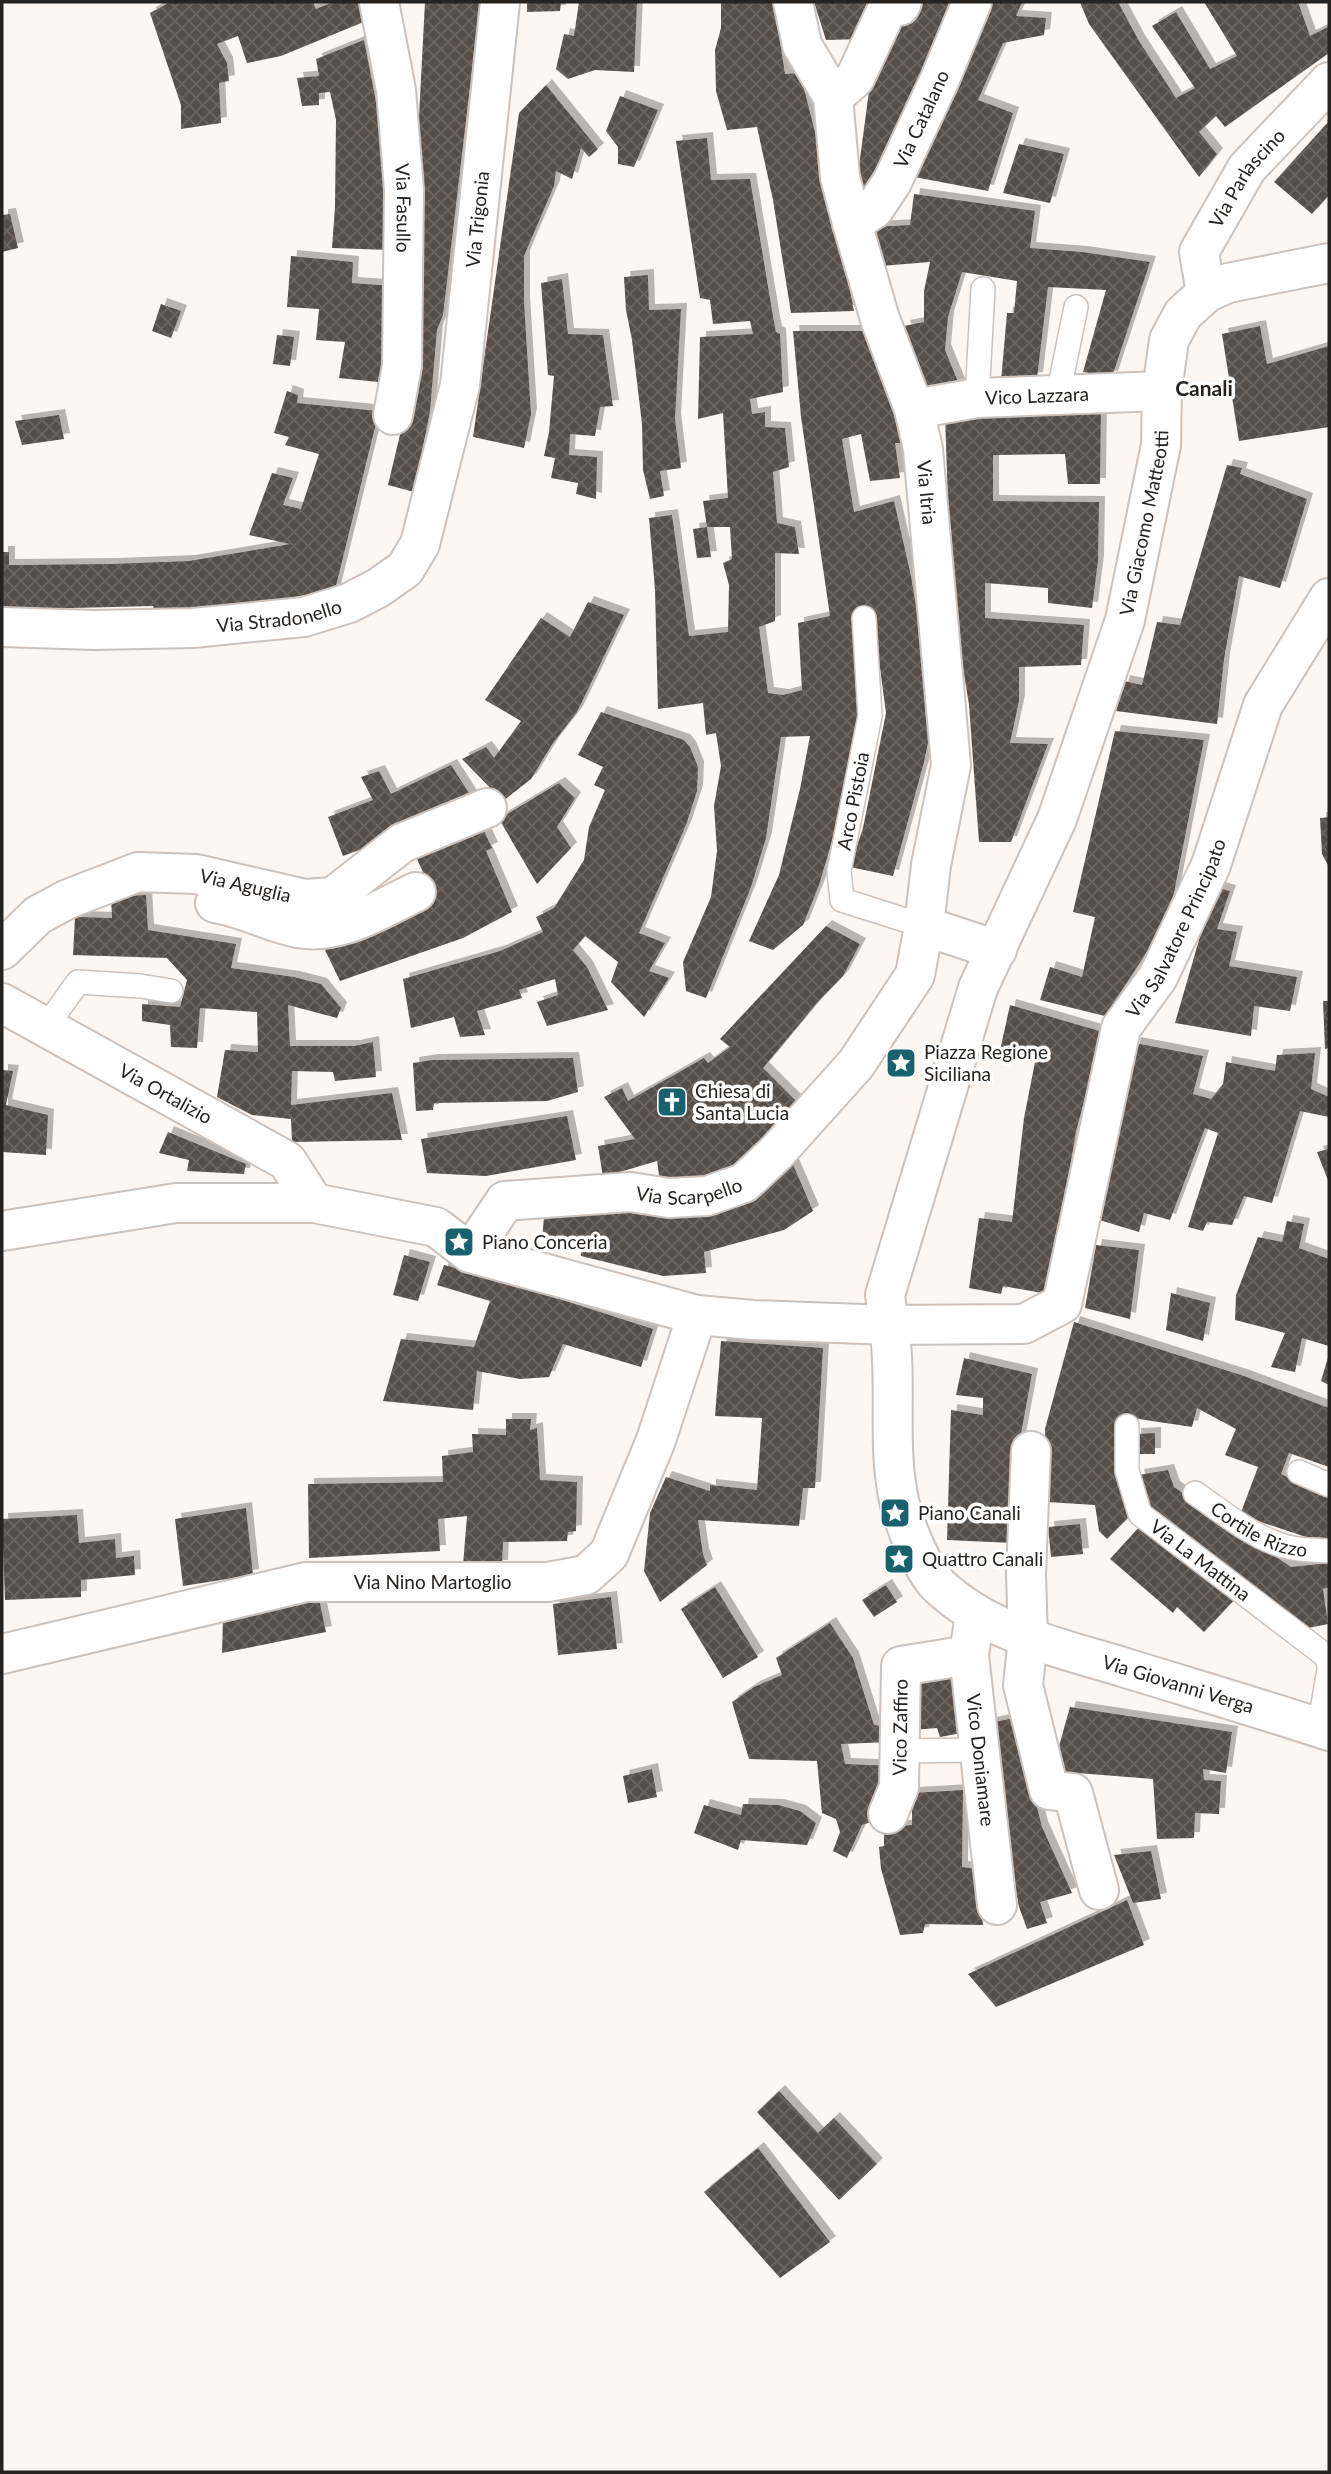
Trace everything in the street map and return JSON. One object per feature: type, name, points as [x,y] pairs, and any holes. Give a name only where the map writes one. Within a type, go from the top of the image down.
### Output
[{"type":"street","name":"Via Fasullo","points":[[379,2],[396,90],[404,190],[402,366],[393,415]]},
{"type":"street","name":"Via Trigonia","points":[[447,434],[460,386],[500,2]]},
{"type":"street","name":"Via Itria","points":[[793,2],[802,45],[833,97],[840,177],[880,318],[914,409],[923,449],[951,765],[931,865],[924,926]]},
{"type":"street","name":"Via Catalano","points":[[852,223],[874,209],[892,182],[972,2]]},
{"type":"street","points":[[833,97],[855,78],[896,4]]},
{"type":"street","name":"Via Parlascino","points":[[1206,293],[1199,251],[1247,168],[1329,82]]},
{"type":"street","name":"Via Giacomo Matteotti","points":[[997,950],[1057,819],[1125,620],[1161,445],[1162,391],[1169,340],[1183,314],[1206,293],[1228,283],[1329,263]]},
{"type":"street","name":"Vico Lazzara","points":[[914,409],[977,398],[1162,391]]},
{"type":"street","name":"Via Stradonello","points":[[2,627],[94,630],[193,628],[304,617],[349,603],[378,589],[405,569],[420,544],[447,434]]},
{"type":"street","name":"Via Salvatore Principato","points":[[889,1325],[1024,1324],[1062,1304],[1121,1028],[1158,977],[1211,865],[1263,705],[1329,598]]},
{"type":"street","name":"Via Aguglia","points":[[2,950],[38,915],[86,892],[138,872],[196,874],[305,899],[333,897],[402,843],[487,808]]},
{"type":"street","points":[[86,892],[141,887],[159,893],[236,906],[299,928],[338,928],[416,892]]},
{"type":"street","points":[[924,926],[997,950],[978,988],[884,1296],[893,1352],[894,1469],[901,1507],[919,1554],[937,1584],[975,1614],[1028,1639]]},
{"type":"street","name":"Via Scarpello","points":[[470,1252],[505,1201],[631,1192],[669,1198],[707,1196],[744,1183],[776,1153],[856,1064],[915,975],[924,926]]},
{"type":"street","name":"Via Ortalizio","points":[[2,1003],[288,1161],[314,1203]]},
{"type":"street","points":[[2,1231],[176,1203],[314,1203],[436,1227],[470,1252],[697,1315],[889,1325]]},
{"type":"street","name":"Via Nino Martoglio","points":[[2,1654],[306,1582],[548,1582],[586,1575],[609,1554],[656,1440],[697,1315]]},
{"type":"street","points":[[1031,1451],[1026,1574],[1028,1639],[1023,1685],[1049,1790],[1073,1793],[1099,1890]]},
{"type":"street","name":"Vico Doniamare","points":[[975,1614],[969,1655],[998,1905]]},
{"type":"street","name":"Via Giovanni Verga","points":[[1028,1639],[1324,1729]]},
{"type":"street","name":"Vico Zaffiro","points":[[888,1814],[899,1787],[901,1666],[969,1655]]},
{"type":"lane","points":[[977,398],[983,289]]},
{"type":"lane","points":[[1058,395],[1076,307]]},
{"type":"lane","name":"Arco Pistoia","points":[[864,618],[870,716],[839,871],[842,900],[924,926]]},
{"type":"lane","points":[[45,1028],[78,982],[171,991]]},
{"type":"lane","name":"Via La Mattina","points":[[1127,1426],[1127,1471],[1140,1514],[1326,1656],[1329,1668],[1324,1729]]},
{"type":"lane","points":[[1299,1472],[1329,1485]]},
{"type":"lane","name":"Cortile Rizzo","points":[[1195,1493],[1275,1544],[1329,1551]]},
{"type":"lane","points":[[901,1751],[979,1750]]},
{"type":"building","points":[[170,2],[313,2],[316,9],[333,2],[364,2],[366,21],[281,56],[247,63],[238,36],[217,44],[227,63],[229,81],[219,83],[221,123],[181,129],[181,105],[150,13]]},
{"type":"building","points":[[425,2],[480,2],[443,315],[437,330],[430,411],[414,492],[388,485],[403,422]]},
{"type":"building","points":[[527,2],[561,2],[560,11],[527,12]]},
{"type":"building","points":[[579,2],[637,2],[634,72],[595,70],[568,79],[556,69],[564,34],[574,36]]},
{"type":"building","points":[[721,2],[774,2],[785,74],[800,73],[832,199],[854,311],[791,313],[773,200],[757,127],[727,130],[716,91],[715,50],[721,28]]},
{"type":"building","points":[[814,2],[876,2],[861,39],[826,40]]},
{"type":"building","points":[[910,2],[958,2],[875,194],[856,189],[869,91]]},
{"type":"building","points":[[984,2],[1022,2],[1016,16],[1046,18],[1044,35],[1003,43],[978,100],[1013,113],[988,191],[904,175]]},
{"type":"building","points":[[1080,2],[1118,2],[1139,41],[1176,98],[1195,88],[1152,26],[1176,12],[1210,69],[1237,56],[1204,2],[1298,2],[1310,36],[1328,27],[1329,53],[1225,127],[1216,116],[1199,132],[1217,154],[1199,177],[1089,24]]},
{"type":"building","points":[[364,40],[379,117],[390,250],[332,248],[336,120],[330,92],[319,93],[319,105],[302,106],[297,78],[319,76],[316,59]]},
{"type":"building","points":[[546,85],[598,149],[589,157],[581,148],[572,179],[556,171],[554,186],[524,256],[531,414],[524,448],[473,437],[519,113]]},
{"type":"building","points":[[620,96],[658,110],[634,167],[618,164],[618,147],[606,131]]},
{"type":"building","points":[[1329,121],[1329,195],[1312,214],[1274,182]]},
{"type":"building","points":[[707,138],[711,180],[750,179],[774,322],[776,332],[780,334],[783,392],[750,399],[752,414],[765,412],[765,427],[785,428],[789,467],[773,472],[777,523],[795,527],[799,554],[775,553],[775,621],[759,627],[768,693],[783,695],[802,690],[798,623],[830,616],[801,417],[793,331],[868,331],[888,373],[902,443],[895,443],[900,478],[870,481],[861,434],[842,439],[854,512],[894,501],[911,576],[934,714],[893,876],[850,867],[863,828],[886,713],[873,616],[860,718],[843,804],[819,885],[803,925],[773,950],[749,941],[779,875],[810,736],[781,737],[766,838],[751,887],[706,998],[686,991],[683,962],[711,897],[717,851],[714,806],[721,766],[716,733],[706,735],[703,703],[658,709],[655,590],[649,518],[672,515],[689,636],[728,632],[729,585],[723,563],[732,559],[730,527],[707,527],[703,501],[728,498],[723,413],[698,419],[700,337],[753,334],[750,321],[713,324],[710,300],[700,298],[676,141]]},
{"type":"building","points":[[1019,144],[1064,154],[1050,203],[1003,193]]},
{"type":"building","points":[[914,194],[1035,211],[1030,248],[1150,262],[1112,377],[1083,372],[1106,290],[1048,287],[1037,378],[1001,381],[1007,313],[1014,313],[1017,281],[962,272],[948,317],[945,350],[961,389],[930,396],[904,326],[924,322],[924,291],[930,262],[881,266],[873,227],[910,225]]},
{"type":"building","points":[[10,214],[18,248],[2,252],[2,215]]},
{"type":"building","points":[[291,256],[353,262],[352,283],[393,286],[388,383],[339,378],[345,342],[316,340],[319,309],[287,307]]},
{"type":"building","points":[[648,275],[649,310],[681,309],[675,419],[681,468],[660,471],[664,496],[650,499],[643,470],[642,424],[624,277]]},
{"type":"building","points":[[562,279],[568,334],[603,335],[613,406],[600,407],[595,436],[570,434],[569,455],[597,457],[596,499],[576,494],[578,483],[551,478],[555,458],[544,456],[554,376],[548,375],[541,283]]},
{"type":"building","points":[[161,304],[181,311],[171,338],[152,331]]},
{"type":"building","points":[[1260,326],[1267,364],[1329,346],[1329,427],[1239,441],[1222,334]]},
{"type":"building","points":[[277,335],[294,337],[290,366],[273,364]]},
{"type":"building","points":[[287,391],[298,395],[297,403],[379,411],[335,590],[271,601],[155,612],[153,606],[32,609],[2,607],[2,552],[9,552],[9,565],[111,564],[189,561],[290,544],[249,535],[272,473],[293,478],[283,505],[301,509],[319,454],[285,445],[289,437],[274,433]]},
{"type":"building","points":[[1101,405],[1100,484],[1068,484],[1065,454],[993,455],[993,501],[1099,502],[1098,561],[1092,608],[1048,603],[1048,588],[985,583],[985,618],[1084,625],[1081,665],[1019,667],[1019,701],[1010,743],[1048,744],[1011,842],[979,842],[969,705],[951,592],[945,414]]},
{"type":"building","points":[[59,415],[64,439],[22,445],[15,421]]},
{"type":"building","points":[[1227,465],[1242,468],[1240,474],[1307,499],[1280,588],[1239,576],[1224,659],[1217,724],[1116,711],[1124,681],[1142,685],[1157,622],[1180,625]]},
{"type":"building","points":[[707,527],[711,557],[697,558],[693,529]]},
{"type":"building","points":[[588,602],[624,615],[577,712],[553,743],[531,779],[503,801],[462,759],[486,747],[494,758],[521,721],[485,700],[541,618],[570,637]]},
{"type":"building","points":[[601,712],[684,740],[690,747],[698,767],[697,791],[686,825],[639,933],[665,943],[649,971],[669,978],[644,1017],[611,982],[618,962],[585,936],[573,950],[587,967],[608,1010],[547,1026],[537,1002],[558,995],[555,979],[519,990],[522,998],[477,1011],[485,1035],[460,1037],[454,1017],[411,1028],[403,979],[500,951],[543,932],[536,917],[554,908],[584,860],[589,827],[605,790],[594,785],[603,767],[578,755]]},
{"type":"building","points":[[1115,731],[1204,740],[1169,918],[1105,1016],[1040,1000],[1050,967],[1082,977],[1095,917],[1073,912]]},
{"type":"building","points":[[451,765],[473,799],[381,842],[343,856],[328,817],[373,800],[361,777],[379,771],[391,794]]},
{"type":"building","points":[[559,783],[575,798],[557,827],[571,848],[537,884],[499,819]]},
{"type":"building","points":[[1329,817],[1329,867],[1322,854],[1320,818]]},
{"type":"building","points":[[479,820],[492,848],[486,851],[512,912],[463,938],[340,981],[325,950],[435,899],[413,850]]},
{"type":"building","points":[[1219,888],[1230,891],[1217,929],[1237,932],[1229,966],[1297,977],[1290,1011],[1254,1006],[1251,1036],[1175,1023],[1203,926]]},
{"type":"building","points":[[146,895],[148,930],[236,944],[231,968],[294,977],[321,984],[341,1008],[337,1018],[288,1005],[290,1046],[354,1046],[373,1042],[376,1077],[335,1081],[333,1072],[292,1071],[291,1105],[392,1093],[402,1140],[292,1142],[291,1119],[252,1115],[217,1097],[225,1050],[258,1052],[257,1012],[200,1008],[197,1048],[171,1047],[170,1025],[142,1021],[142,1004],[180,1007],[187,980],[167,958],[73,955],[75,917],[112,918],[111,897]]},
{"type":"building","points":[[826,926],[860,944],[843,976],[763,1068],[800,1105],[733,1173],[661,1189],[657,1161],[603,1177],[598,1146],[635,1139],[604,1097],[622,1088],[628,1101],[704,1058],[708,1063],[730,1047],[720,1039]]},
{"type":"building","points":[[1323,1001],[1329,1001],[1329,1048],[1325,1049]]},
{"type":"building","points":[[1010,1005],[1103,1032],[1076,1131],[1051,1284],[1042,1293],[1003,1286],[1001,1294],[969,1288],[979,1218],[1012,1222],[1024,1118],[1036,1057],[1017,1050],[1013,1059],[999,1055]]},
{"type":"building","points":[[1135,1043],[1203,1056],[1193,1094],[1211,1099],[1223,1084],[1226,1062],[1275,1071],[1277,1055],[1315,1053],[1311,1089],[1329,1097],[1329,1117],[1300,1111],[1272,1203],[1244,1196],[1232,1225],[1207,1222],[1203,1231],[1188,1227],[1218,1133],[1205,1128],[1170,1220],[1144,1213],[1139,1232],[1096,1219]]},
{"type":"building","points":[[573,1058],[578,1092],[547,1101],[434,1103],[433,1110],[416,1111],[413,1063],[432,1060]]},
{"type":"building","points":[[2,1070],[13,1071],[6,1105],[48,1115],[46,1155],[2,1152]]},
{"type":"building","points":[[567,1116],[576,1160],[486,1176],[427,1173],[421,1139]]},
{"type":"building","points":[[168,1132],[246,1164],[244,1174],[187,1171],[189,1160],[159,1153]]},
{"type":"building","points":[[1329,1149],[1329,1183],[1317,1152]]},
{"type":"building","points":[[791,1160],[813,1211],[784,1230],[704,1252],[706,1273],[663,1276],[581,1256],[580,1244],[542,1240],[545,1205],[696,1209]]},
{"type":"building","points":[[1287,1221],[1304,1224],[1299,1248],[1329,1259],[1329,1346],[1302,1338],[1295,1372],[1271,1367],[1285,1333],[1235,1320],[1236,1295],[1258,1237],[1282,1242]]},
{"type":"building","points":[[1096,1245],[1139,1250],[1130,1319],[1085,1308]]},
{"type":"building","points":[[404,1255],[430,1262],[418,1301],[393,1295]]},
{"type":"building","points":[[444,1265],[497,1279],[653,1329],[641,1367],[563,1344],[549,1377],[520,1379],[477,1371],[473,1410],[383,1401],[401,1339],[474,1347],[490,1301],[437,1285]]},
{"type":"building","points":[[1171,1293],[1210,1303],[1203,1341],[1166,1330]]},
{"type":"building","points":[[1074,1322],[1244,1376],[1329,1408],[1329,1467],[1289,1453],[1281,1474],[1329,1498],[1329,1538],[1306,1537],[1240,1515],[1258,1467],[1225,1455],[1236,1429],[1197,1408],[1192,1427],[1119,1416],[1119,1469],[1127,1509],[1131,1515],[1107,1539],[1099,1531],[1095,1505],[1047,1502],[1045,1429]]},
{"type":"building","points":[[721,1341],[823,1348],[815,1488],[803,1488],[799,1526],[698,1520],[707,1565],[660,1602],[644,1571],[650,1513],[666,1477],[710,1491],[710,1485],[757,1490],[762,1418],[715,1416]]},
{"type":"building","points":[[1329,1354],[1329,1385],[1321,1381]]},
{"type":"building","points":[[964,1358],[1032,1374],[1018,1450],[1013,1543],[947,1540],[951,1410],[983,1415],[983,1398],[956,1395]]},
{"type":"building","points":[[506,1419],[531,1419],[530,1430],[537,1428],[540,1480],[577,1482],[576,1531],[568,1532],[567,1541],[503,1542],[502,1566],[463,1565],[467,1516],[438,1519],[440,1551],[309,1558],[308,1484],[443,1482],[442,1456],[473,1452],[472,1434],[506,1435]]},
{"type":"building","points":[[1155,1433],[1155,1454],[1136,1454],[1135,1434]]},
{"type":"building","points":[[1168,1470],[1174,1487],[1291,1567],[1329,1563],[1329,1587],[1323,1589],[1328,1624],[1308,1628],[1146,1508],[1138,1475]]},
{"type":"building","points":[[246,1508],[253,1575],[183,1586],[175,1519]]},
{"type":"building","points":[[77,1515],[79,1543],[115,1539],[116,1558],[134,1556],[135,1575],[81,1580],[81,1597],[5,1600],[2,1519]]},
{"type":"building","points":[[1080,1524],[1083,1554],[1051,1557],[1048,1527]]},
{"type":"building","points":[[1141,1525],[1236,1598],[1204,1632],[1177,1607],[1173,1613],[1110,1559]]},
{"type":"building","points":[[886,1585],[897,1602],[874,1617],[862,1600]]},
{"type":"building","points":[[715,1587],[758,1657],[723,1678],[681,1609]]},
{"type":"building","points":[[611,1597],[617,1649],[558,1655],[553,1604]]},
{"type":"building","points":[[319,1599],[326,1632],[222,1653],[223,1619]]},
{"type":"building","points":[[830,1623],[853,1658],[874,1725],[889,1727],[890,1742],[841,1744],[845,1764],[895,1766],[874,1821],[862,1825],[847,1858],[833,1851],[840,1832],[836,1819],[822,1813],[817,1761],[749,1759],[732,1702],[754,1687],[782,1675],[776,1658]]},
{"type":"building","points":[[960,1677],[962,1733],[940,1737],[937,1728],[912,1730],[912,1680]]},
{"type":"building","points":[[1070,1707],[1232,1732],[1226,1773],[1203,1769],[1204,1780],[1221,1781],[1219,1814],[1195,1813],[1194,1838],[1157,1839],[1153,1779],[1052,1771]]},
{"type":"building","points":[[1014,1718],[1042,1827],[1072,1893],[1040,1902],[1047,1923],[1027,1929],[1019,1907],[985,1724]]},
{"type":"building","points":[[652,1769],[657,1797],[628,1803],[623,1776]]},
{"type":"building","points":[[963,1790],[962,1867],[977,1869],[983,1925],[925,1924],[923,1933],[900,1935],[881,1869],[879,1847],[884,1846],[884,1828],[912,1825],[912,1793]]},
{"type":"building","points":[[743,1804],[778,1805],[800,1811],[816,1823],[807,1845],[741,1840],[738,1850],[694,1833],[704,1805],[741,1815]]},
{"type":"building","points":[[1151,1851],[1161,1899],[1133,1903],[1114,1855]]},
{"type":"building","points":[[1127,1900],[1144,1945],[996,2007],[968,1974]]},
{"type":"building","points":[[779,2091],[818,2133],[834,2118],[877,2164],[839,2200],[757,2112]]},
{"type":"building","points":[[758,2148],[830,2242],[780,2278],[704,2192]]},
{"type":"place","name":"Piazza Regione Siciliana","points":[[901,1063]]},
{"type":"place","name":"Chiesa di Santa Lucia","points":[[672,1102]]},
{"type":"place","name":"Piano Conceria","points":[[459,1242]]},
{"type":"place","name":"Piano Canali","points":[[895,1513]]},
{"type":"place","name":"Quattro Canali","points":[[899,1559]]},
{"type":"district","name":"Canali","points":[[1204,389]]}]
